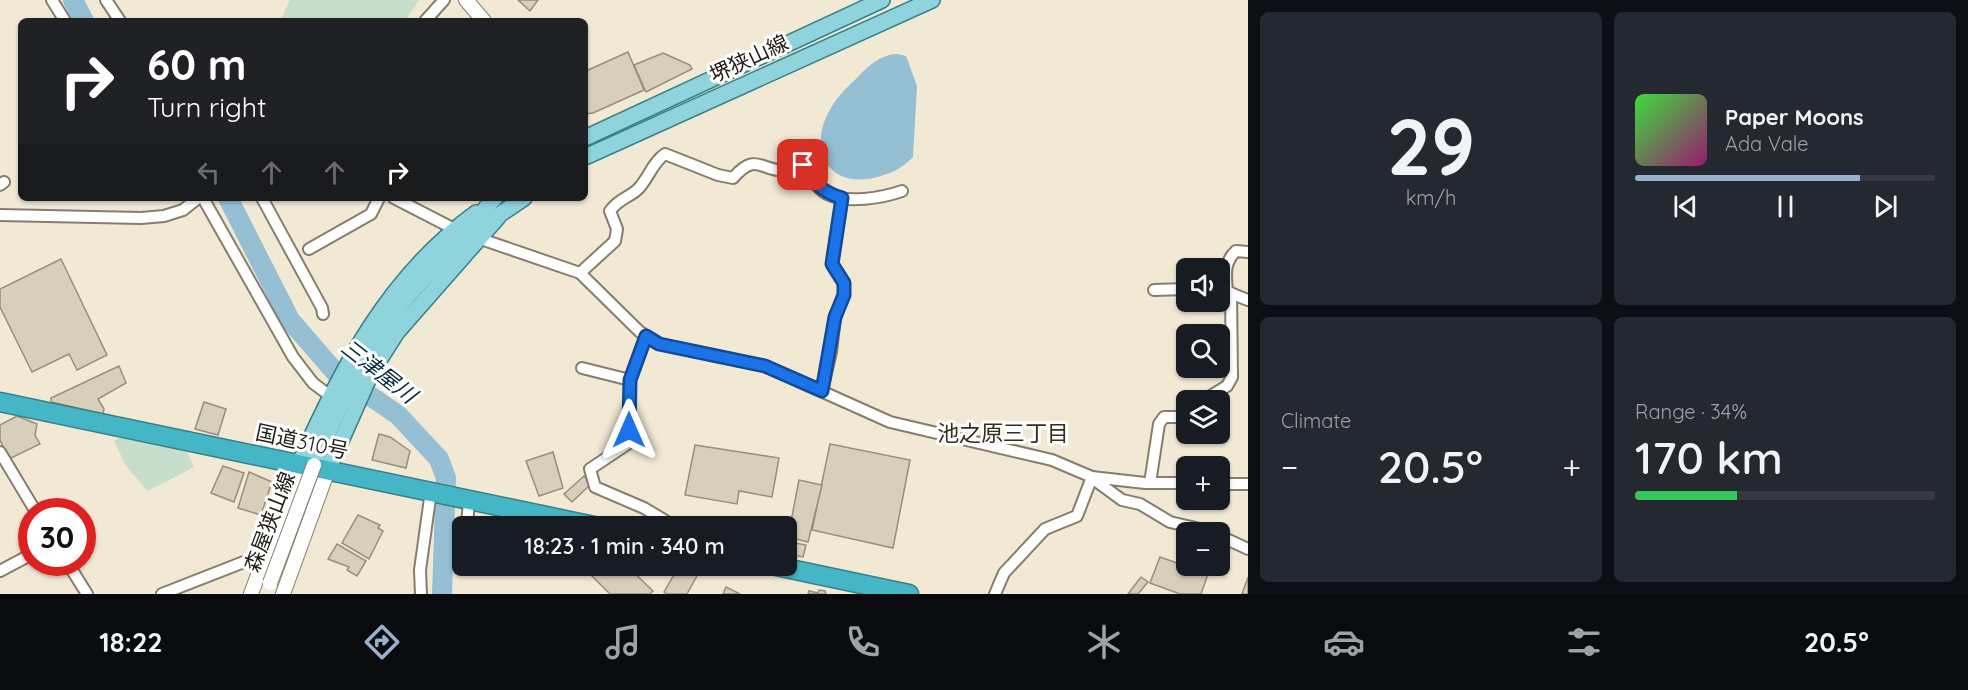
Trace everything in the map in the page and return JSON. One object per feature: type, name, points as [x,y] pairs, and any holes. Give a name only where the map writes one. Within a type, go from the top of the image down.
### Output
[{"type":"highway","name":"国道310号","points":[[0,402],[546,516]]},
{"type":"highway","points":[[797,570],[909,594]]},
{"type":"main road","points":[[466,0],[481,18]]},
{"type":"main road","name":"堺狭山線","points":[[588,137],[882,0]]},
{"type":"main road","name":"堺狭山線","points":[[588,156],[932,0]]},
{"type":"main road","points":[[283,594],[331,392],[349,358],[381,309],[409,274],[520,201]]},
{"type":"main road","points":[[314,466],[355,406],[371,374],[397,333],[430,292],[490,202]]},
{"type":"main road","points":[[251,594],[263,561],[314,466],[365,357],[393,315],[467,234]]},
{"type":"main road","name":"森屋狭山線","points":[[268,589],[314,466]]},
{"type":"street","points":[[52,0],[63,18]]},
{"type":"street","points":[[106,0],[118,18]]},
{"type":"street","points":[[428,18],[444,0]]},
{"type":"street","points":[[580,273],[615,241],[617,229],[610,211],[618,200],[638,190],[656,160],[665,154],[718,175],[733,178],[743,166],[751,163],[786,171],[803,165],[814,182],[826,194],[842,198],[888,196],[902,191]]},
{"type":"street","points":[[822,391],[835,317],[844,295],[844,283],[832,264],[842,198]]},
{"type":"street","points":[[0,215],[141,218],[165,216],[183,210],[194,201]]},
{"type":"street","points":[[205,201],[293,357],[314,383],[331,392]]},
{"type":"street","points":[[264,201],[303,272],[323,314]]},
{"type":"street","points":[[309,249],[371,214],[378,201]]},
{"type":"street","points":[[400,201],[467,234],[580,273],[646,336],[659,344],[765,366],[890,422],[1052,460],[1092,477],[1122,500],[1140,504],[1176,523]]},
{"type":"street","points":[[1229,258],[1236,251],[1248,252]]},
{"type":"street","points":[[1154,290],[1176,289]]},
{"type":"street","points":[[1230,293],[1248,300]]},
{"type":"street","points":[[1220,390],[1227,386],[1232,376],[1227,312]]},
{"type":"street","points":[[646,336],[630,380],[629,442],[590,469],[595,487],[657,516]]},
{"type":"street","points":[[582,368],[630,380]]},
{"type":"street","points":[[1150,483],[1160,424],[1164,417],[1176,417]]},
{"type":"street","points":[[0,452],[28,498]]},
{"type":"street","points":[[1092,477],[1150,483],[1176,483]]},
{"type":"street","points":[[995,594],[1004,573],[1045,529],[1077,516],[1092,477]]},
{"type":"street","points":[[1230,484],[1248,484]]},
{"type":"street","points":[[421,594],[420,570],[433,491]]},
{"type":"street","points":[[468,516],[469,500]]},
{"type":"street","points":[[1230,541],[1248,549]]},
{"type":"street","points":[[162,594],[254,558],[263,561]]},
{"type":"street","points":[[0,571],[18,561]]},
{"type":"street","points":[[76,576],[87,594]]},
{"type":"green space","points":[[290,0],[419,0],[407,18],[281,18]]},
{"type":"green space","points":[[123,436],[187,452],[194,467],[148,491],[126,466],[114,441]]},
{"type":"water","points":[[897,54],[906,56],[917,86],[913,157],[890,173],[873,178],[856,179],[843,176],[825,161],[821,136],[824,122],[839,96],[864,71],[879,59]]},
{"type":"building","points":[[518,0],[538,0],[530,11]]},
{"type":"building","points":[[628,52],[644,90],[588,114],[588,70]]},
{"type":"building","points":[[663,53],[690,65],[692,69],[646,92],[634,65]]},
{"type":"building","points":[[61,259],[107,355],[77,370],[69,354],[32,372],[0,307],[0,289]]},
{"type":"building","points":[[119,366],[126,383],[98,399],[104,409],[103,414],[51,402],[51,398]]},
{"type":"building","points":[[204,402],[226,409],[218,435],[195,429]]},
{"type":"building","points":[[17,416],[37,424],[35,435],[40,444],[9,459],[0,440],[0,425]]},
{"type":"building","points":[[379,434],[390,437],[410,451],[406,468],[372,460]]},
{"type":"building","points":[[830,444],[910,460],[893,548],[812,530]]},
{"type":"building","points":[[695,445],[779,458],[772,497],[739,491],[737,504],[685,495]]},
{"type":"building","points":[[553,452],[563,488],[539,496],[526,461]]},
{"type":"building","points":[[223,466],[244,473],[234,502],[211,493]]},
{"type":"building","points":[[249,472],[272,482],[261,515],[238,508]]},
{"type":"building","points":[[584,476],[591,484],[572,502],[564,494]]},
{"type":"building","points":[[799,480],[822,485],[808,542],[797,539],[797,516],[792,516]]},
{"type":"building","points":[[358,515],[380,525],[378,528],[383,531],[369,559],[342,543]]},
{"type":"building","points":[[797,543],[806,545],[803,557],[797,556]]},
{"type":"building","points":[[337,544],[366,561],[357,576],[347,570],[349,567],[328,559]]},
{"type":"building","points":[[1160,557],[1176,563],[1176,576],[1207,576],[1201,594],[1180,594],[1150,583]]},
{"type":"building","points":[[592,576],[637,576],[653,591],[650,594],[610,594]]},
{"type":"building","points":[[673,576],[697,576],[687,594],[664,592]]},
{"type":"building","points":[[1141,577],[1148,582],[1138,594],[1128,594]]},
{"type":"building","points":[[1248,577],[1248,594],[1242,594]]},
{"type":"building","points":[[726,587],[740,594],[723,594]]},
{"type":"building","points":[[819,590],[825,591],[826,594],[808,594],[809,591],[818,593]]},
{"type":"waterway","name":"三津屋川","points":[[73,0],[82,18]]},
{"type":"waterway","name":"三津屋川","points":[[230,201],[290,320],[335,372],[398,415],[439,459],[446,478],[442,594]]},
{"type":"district","name":"池之原三丁目","points":[[1003,433]]},
{"type":"route","points":[[629,430],[630,380],[646,336],[659,344],[765,366],[822,391],[831,352],[835,317],[844,295],[844,283],[832,264],[842,198],[826,194],[814,182],[803,165]]}]
